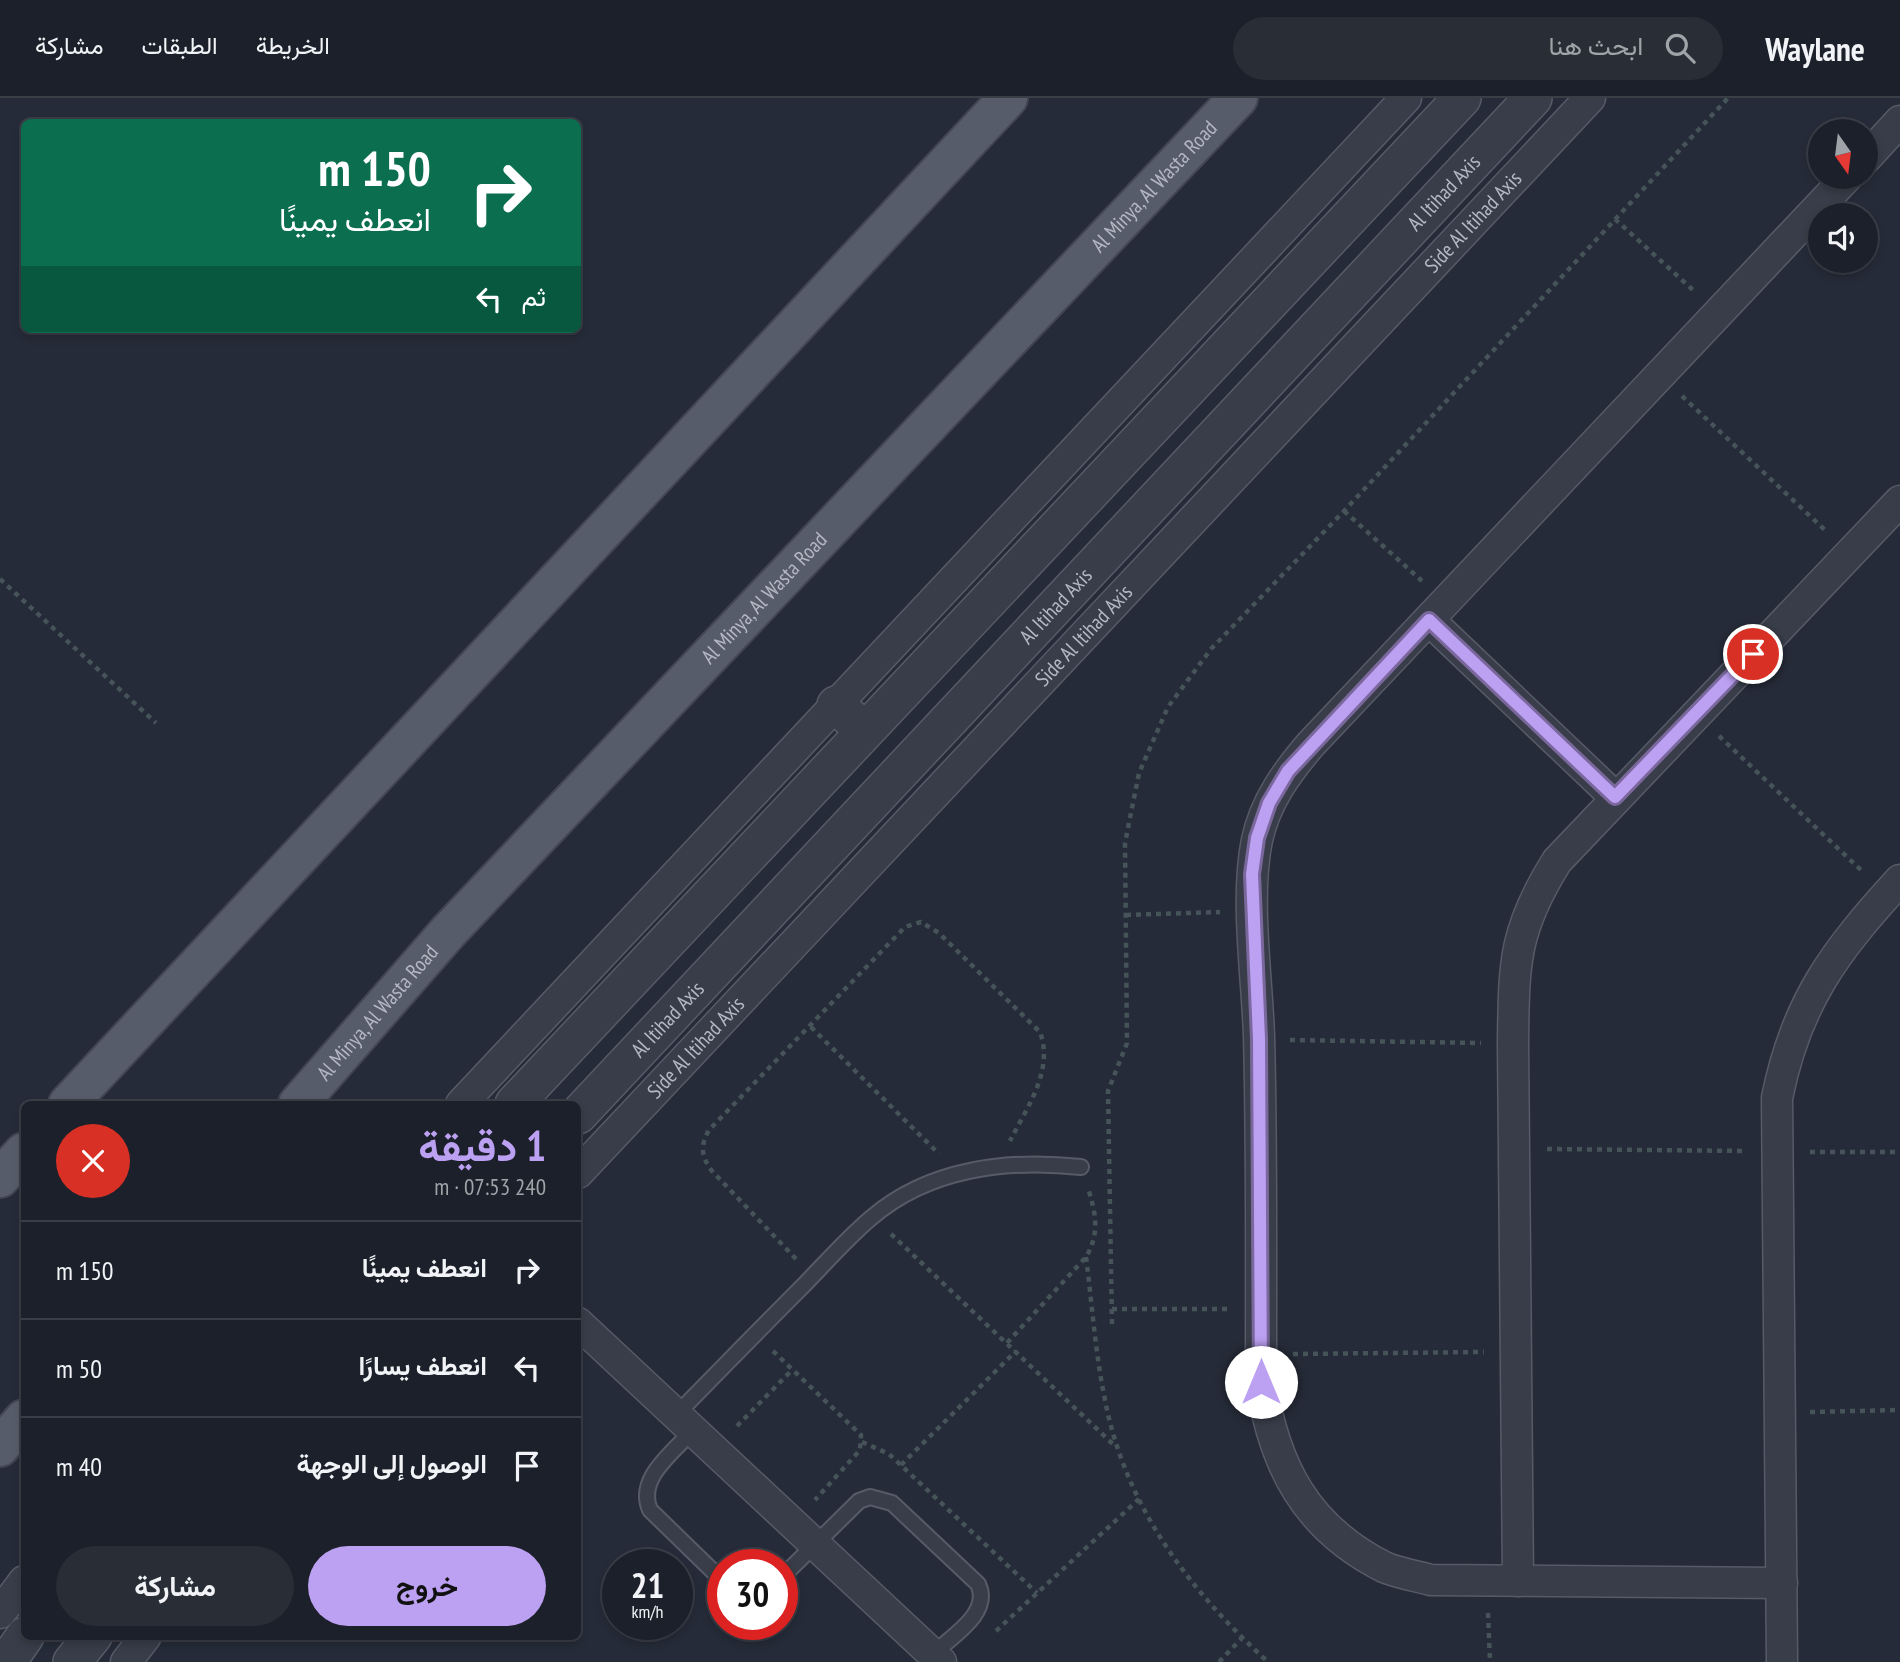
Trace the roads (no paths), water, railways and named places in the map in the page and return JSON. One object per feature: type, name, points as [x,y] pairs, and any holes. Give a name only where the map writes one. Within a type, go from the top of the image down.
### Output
[{"type":"main road","points":[[71,1101],[1008,98]]},
{"type":"main road","name":"Al Minya, Al Wasta Road","points":[[301,1101],[448,932],[1238,98]]},
{"type":"main road","points":[[0,1178],[21,1155]]},
{"type":"main road","points":[[0,1447],[21,1422]]},
{"type":"street","points":[[464,1101],[1406,98]]},
{"type":"street","points":[[517,1101],[1462,98]]},
{"type":"street","name":"Al Itihad Axis","points":[[581,1112],[1533,98]]},
{"type":"street","name":"Side Al Itihad Axis","points":[[581,1170],[1590,98]]},
{"type":"street","points":[[1878,145],[1900,121]]},
{"type":"street","points":[[1782,1583],[1431,1580],[1386,1568],[1346,1544],[1312,1511],[1285,1472],[1268,1428],[1261,1382],[1259,1039],[1252,874],[1257,838],[1269,803],[1288,771],[1836,189]]},
{"type":"street","points":[[1518,1581],[1514,962],[1528,915],[1557,861],[1615,797],[1900,501]]},
{"type":"street","points":[[1437,611],[1615,797]]},
{"type":"street","points":[[836,705],[865,732]]},
{"type":"street","points":[[1782,1662],[1777,1098],[1786,1054],[1802,1012],[1824,972],[1893,887]]},
{"type":"street","points":[[581,1326],[937,1658]]},
{"type":"street","points":[[0,1613],[21,1585]]},
{"type":"street","points":[[7,1662],[22,1640]]},
{"type":"street","points":[[72,1662],[90,1640]]},
{"type":"street","points":[[126,1662],[143,1640]]},
{"type":"lane","points":[[707,1565],[650,1510],[645,1499],[650,1479],[694,1432],[755,1334],[872,1217],[912,1191],[958,1173],[998,1164],[1040,1163],[1081,1167]]},
{"type":"lane","points":[[798,1562],[859,1501],[870,1497],[882,1498],[901,1512],[978,1584],[982,1592],[979,1611],[937,1658]]}]
